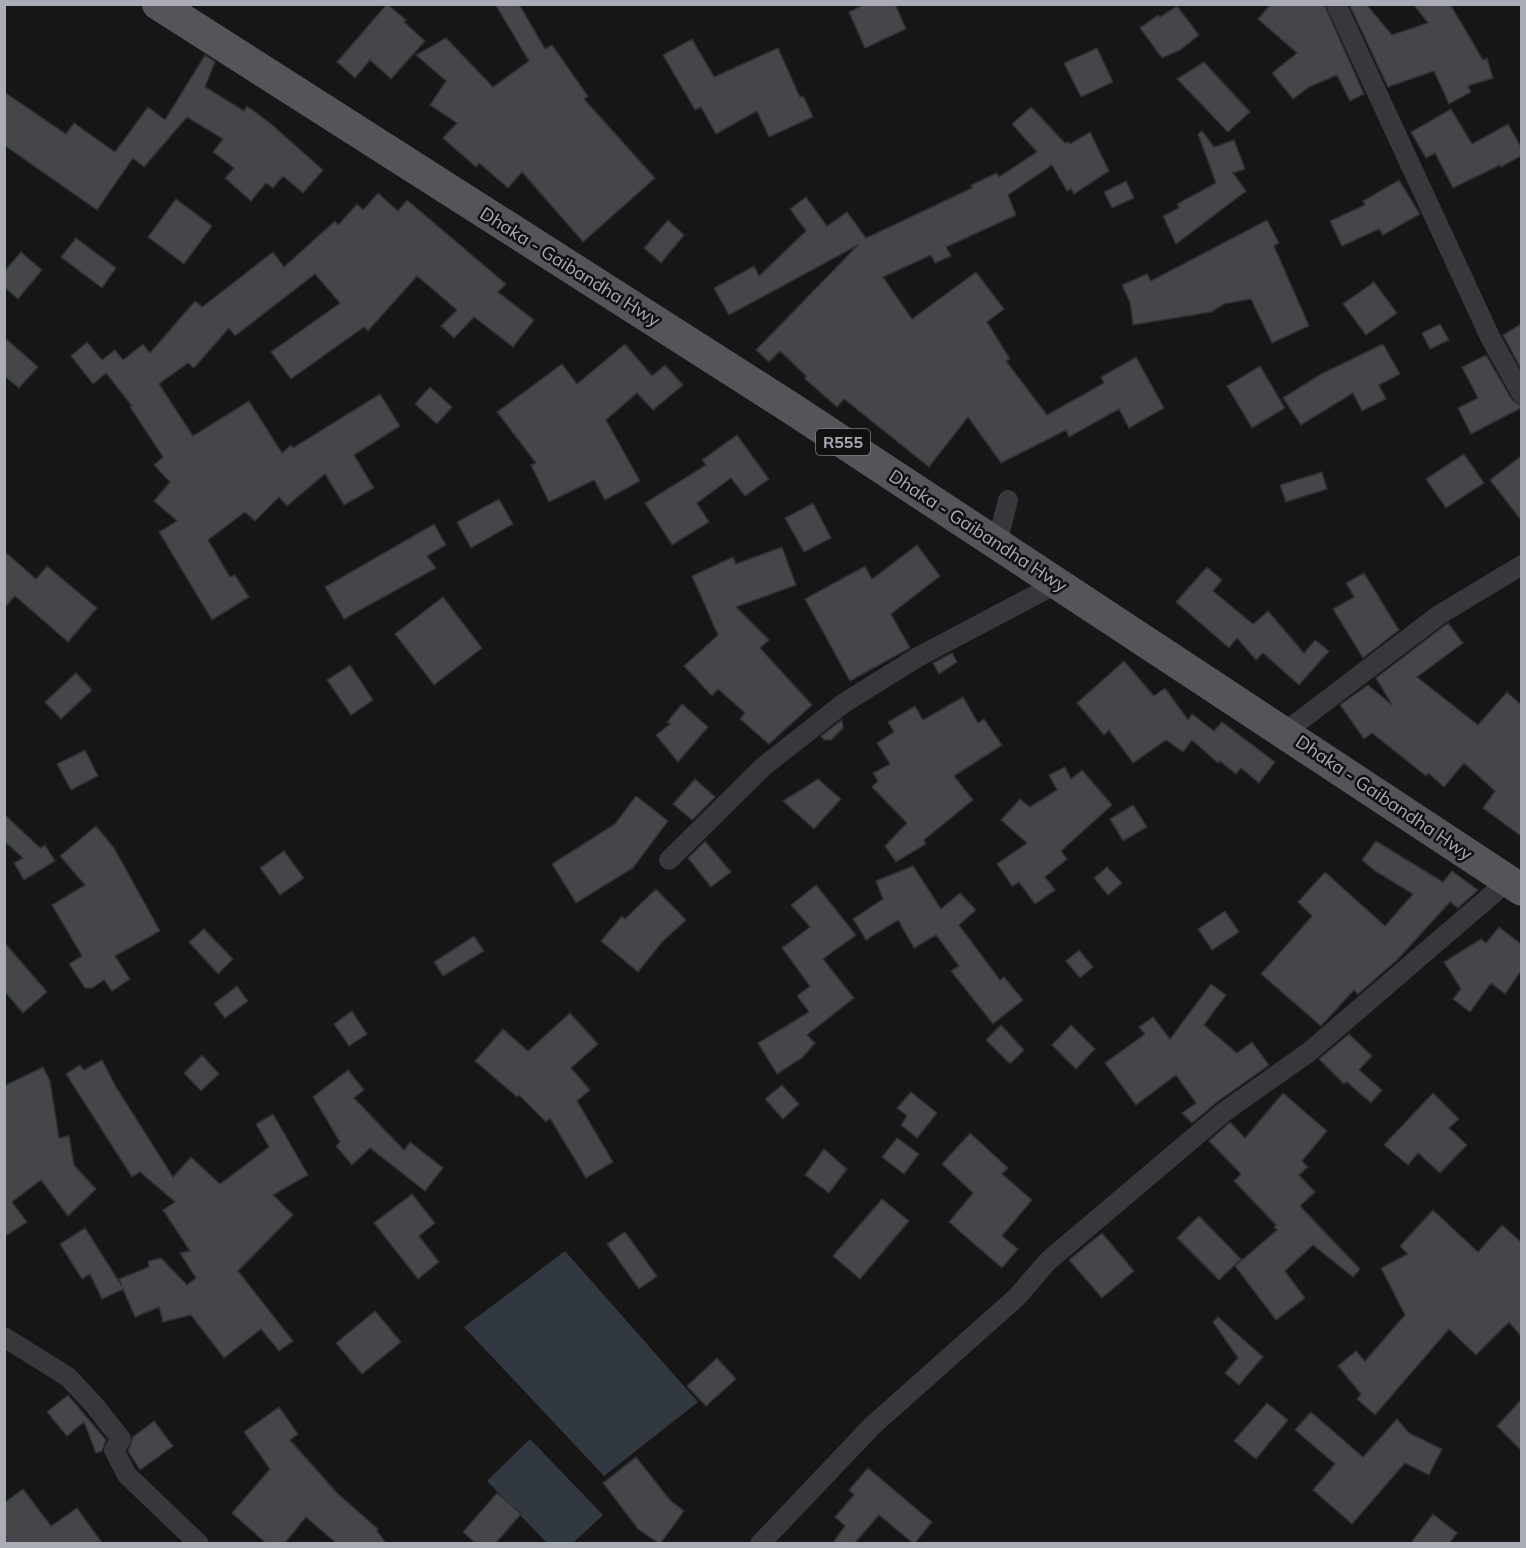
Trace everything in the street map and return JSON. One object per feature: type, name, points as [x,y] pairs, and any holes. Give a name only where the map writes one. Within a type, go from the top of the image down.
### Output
[{"type":"main road","name":"Dhaka - Gaibandha Hwy","points":[[158,4],[788,406],[1515,885]]},
{"type":"street","points":[[1336,4],[1491,339],[1521,394]]},
{"type":"street","points":[[997,543],[1008,500]]},
{"type":"street","points":[[1285,732],[1439,615],[1521,565]]},
{"type":"street","points":[[669,860],[763,767],[843,703],[918,657],[1058,583]]},
{"type":"street","points":[[760,1544],[872,1426],[1017,1297],[1048,1261],[1224,1112],[1309,1052],[1515,885]]},
{"type":"street","points":[[4,1337],[68,1377],[121,1439],[114,1450],[127,1475],[199,1544]]},
{"type":"shaded area","points":[[565,1251],[698,1402],[604,1476],[464,1327]]},
{"type":"shaded area","points":[[530,1439],[603,1515],[573,1543],[547,1543],[487,1481]]},
{"type":"building","points":[[387,4],[425,41],[391,79],[370,60],[355,78],[337,62]]},
{"type":"building","points":[[495,4],[519,4],[545,49],[552,45],[588,96],[584,99],[655,178],[583,242],[522,172],[508,188],[479,163],[476,167],[443,138],[457,123],[430,105],[446,81],[416,55],[446,38],[493,87],[529,61]]},
{"type":"building","points":[[865,4],[895,4],[906,29],[865,48],[849,12]]},
{"type":"building","points":[[1271,4],[1324,4],[1364,94],[1350,101],[1337,75],[1309,87],[1293,99],[1272,73],[1297,53],[1258,19]]},
{"type":"building","points":[[1349,4],[1366,4],[1392,35],[1428,23],[1413,4],[1450,4],[1483,60],[1487,58],[1493,78],[1468,86],[1471,92],[1449,104],[1434,71],[1388,87]]},
{"type":"building","points":[[1177,6],[1199,35],[1180,50],[1162,58],[1140,28],[1158,15],[1160,17]]},
{"type":"building","points":[[692,39],[714,77],[778,48],[800,97],[803,96],[813,117],[769,137],[757,111],[716,134],[701,107],[695,110],[663,55]]},
{"type":"building","points":[[1097,48],[1113,82],[1081,97],[1064,63]]},
{"type":"building","points":[[205,55],[215,62],[205,87],[244,111],[247,106],[270,123],[323,170],[303,193],[283,176],[273,188],[266,183],[251,201],[225,178],[234,168],[213,152],[223,139],[187,117],[144,167],[133,158],[97,210],[4,145],[4,92],[66,134],[74,123],[115,152],[148,107],[165,120]]},
{"type":"building","points":[[1204,62],[1250,112],[1228,132],[1177,79]]},
{"type":"building","points":[[1031,107],[1065,143],[1070,144],[1090,132],[1109,171],[1074,194],[1071,189],[1067,191],[1052,165],[1008,195],[1016,215],[946,247],[951,256],[935,263],[931,255],[883,277],[912,319],[976,272],[1004,309],[987,322],[1010,359],[1006,361],[1047,415],[1104,383],[1101,377],[1136,357],[1164,408],[1129,428],[1119,409],[1069,437],[1066,430],[1001,463],[968,417],[929,467],[844,399],[837,407],[804,378],[806,376],[780,351],[769,362],[756,350],[858,245],[729,315],[714,288],[754,266],[759,276],[806,231],[790,209],[806,197],[827,226],[847,212],[866,238],[972,188],[971,185],[997,173],[999,177],[1037,152],[1012,124]]},
{"type":"building","points":[[1451,109],[1472,144],[1508,124],[1521,147],[1521,156],[1453,188],[1435,153],[1426,158],[1411,132]]},
{"type":"building","points":[[1202,131],[1214,147],[1234,140],[1245,169],[1233,173],[1246,191],[1176,244],[1163,216],[1179,208],[1177,204],[1216,183],[1198,134]]},
{"type":"building","points":[[1399,180],[1420,214],[1383,235],[1379,229],[1342,246],[1330,221],[1365,205],[1363,201]]},
{"type":"building","points":[[1126,181],[1134,198],[1112,208],[1104,192]]},
{"type":"building","points":[[378,193],[398,211],[407,200],[506,284],[498,292],[534,320],[513,347],[474,317],[454,338],[441,326],[457,310],[417,276],[368,331],[364,327],[291,379],[271,352],[340,303],[315,274],[235,336],[229,328],[194,368],[188,363],[159,384],[193,436],[249,401],[282,453],[291,445],[293,448],[380,394],[400,426],[354,455],[374,488],[344,505],[325,474],[287,506],[279,497],[255,521],[245,512],[208,540],[230,577],[235,575],[249,597],[212,620],[159,532],[177,521],[154,501],[170,482],[154,465],[163,457],[130,407],[132,406],[106,373],[93,384],[71,356],[87,342],[102,360],[115,350],[123,360],[143,344],[150,353],[195,301],[202,307],[273,252],[284,267],[335,221],[338,225],[357,204],[363,210]]},
{"type":"building","points":[[176,199],[212,226],[184,264],[148,237]]},
{"type":"building","points":[[668,220],[684,235],[661,263],[644,248]]},
{"type":"building","points":[[1267,220],[1279,243],[1274,246],[1309,326],[1272,343],[1251,299],[1224,304],[1211,312],[1133,325],[1130,303],[1122,285],[1147,274],[1151,281]]},
{"type":"building","points":[[76,238],[116,268],[102,288],[61,257]]},
{"type":"building","points":[[21,252],[42,270],[18,299],[4,287],[4,272]]},
{"type":"building","points":[[1374,282],[1397,313],[1366,335],[1343,304]]},
{"type":"building","points":[[1440,324],[1449,340],[1430,349],[1422,333]]},
{"type":"building","points":[[1521,324],[1521,369],[1503,335]]},
{"type":"building","points":[[4,337],[38,367],[19,388],[4,376]]},
{"type":"building","points":[[625,344],[652,376],[665,365],[683,385],[653,410],[637,393],[606,420],[640,481],[605,500],[594,480],[549,502],[531,465],[536,463],[497,412],[562,364],[577,384]]},
{"type":"building","points":[[1383,344],[1400,374],[1379,385],[1386,399],[1362,411],[1353,393],[1301,425],[1283,398],[1321,374]]},
{"type":"building","points":[[1486,355],[1512,400],[1521,408],[1471,434],[1458,408],[1478,398],[1462,367]]},
{"type":"building","points":[[1260,366],[1285,408],[1252,428],[1227,386]]},
{"type":"building","points":[[430,387],[452,407],[437,424],[415,404]]},
{"type":"building","points":[[737,435],[769,479],[745,496],[731,478],[697,503],[709,522],[672,545],[645,503],[706,465],[702,460]]},
{"type":"building","points":[[1464,454],[1484,483],[1446,508],[1426,479]]},
{"type":"building","points":[[1521,456],[1521,520],[1490,480]]},
{"type":"building","points":[[1322,472],[1327,489],[1286,502],[1280,485]]},
{"type":"building","points":[[499,499],[513,524],[471,548],[457,522]]},
{"type":"building","points":[[813,503],[831,538],[804,552],[785,518]]},
{"type":"building","points":[[434,524],[446,545],[427,556],[436,568],[344,619],[325,587]]},
{"type":"building","points":[[917,545],[940,576],[891,614],[910,648],[850,681],[805,599],[865,566],[872,579]]},
{"type":"building","points":[[782,547],[796,585],[736,607],[769,640],[760,648],[812,705],[769,744],[740,719],[745,713],[718,689],[712,696],[684,666],[718,635],[692,576],[733,557],[736,564]]},
{"type":"building","points":[[4,551],[36,579],[47,566],[97,608],[68,642],[15,596],[4,608]]},
{"type":"building","points":[[1207,567],[1222,580],[1213,591],[1253,624],[1268,611],[1304,653],[1315,640],[1329,651],[1299,685],[1263,653],[1256,660],[1237,638],[1229,648],[1176,602]]},
{"type":"building","points":[[1364,573],[1399,630],[1363,658],[1333,609],[1354,597],[1346,583]]},
{"type":"building","points":[[443,597],[482,648],[434,685],[395,634]]},
{"type":"building","points":[[1448,623],[1463,643],[1417,677],[1478,725],[1507,692],[1521,705],[1521,836],[1483,808],[1495,791],[1464,763],[1444,787],[1428,773],[1426,776],[1372,733],[1364,739],[1340,705],[1368,685],[1392,705],[1376,678]]},
{"type":"building","points":[[952,653],[957,662],[939,674],[933,663]]},
{"type":"building","points":[[1124,661],[1154,696],[1165,688],[1188,720],[1192,714],[1214,731],[1222,722],[1275,762],[1259,783],[1241,768],[1236,774],[1220,761],[1218,763],[1192,740],[1183,752],[1166,740],[1133,763],[1109,730],[1104,735],[1077,703]]},
{"type":"building","points":[[350,665],[373,700],[351,715],[327,680]]},
{"type":"building","points":[[76,673],[92,690],[61,719],[45,702]]},
{"type":"building","points":[[963,697],[978,723],[984,719],[1002,745],[954,776],[973,800],[924,840],[926,844],[896,862],[885,846],[907,823],[872,787],[878,781],[873,773],[890,764],[877,743],[894,732],[888,722],[915,706],[923,720]]},
{"type":"building","points":[[682,704],[708,727],[678,762],[656,735],[670,724],[667,722]]},
{"type":"building","points":[[842,720],[843,728],[831,740],[824,740],[821,736]]},
{"type":"building","points":[[85,750],[98,776],[71,790],[57,764]]},
{"type":"building","points":[[1065,767],[1071,779],[1082,770],[1112,805],[1061,851],[1067,859],[1045,877],[1055,890],[1035,904],[1019,882],[1012,886],[997,864],[1027,843],[1001,820],[1020,799],[1030,807],[1057,790],[1049,775]]},
{"type":"building","points":[[695,779],[715,797],[692,820],[673,804]]},
{"type":"building","points":[[818,779],[841,799],[814,829],[783,801]]},
{"type":"building","points":[[636,796],[668,821],[633,868],[576,903],[552,864],[615,824]]},
{"type":"building","points":[[1133,805],[1147,827],[1123,841],[1110,819]]},
{"type":"building","points":[[4,814],[40,848],[45,845],[55,861],[24,880],[14,863],[23,858],[4,841]]},
{"type":"building","points":[[96,826],[114,848],[160,931],[115,956],[130,979],[112,991],[104,980],[92,988],[85,988],[69,964],[82,956],[52,905],[85,885],[60,856]]},
{"type":"building","points":[[705,841],[731,872],[711,887],[688,858]]},
{"type":"building","points":[[1376,841],[1443,882],[1452,871],[1478,890],[1458,908],[1450,902],[1397,960],[1358,994],[1354,990],[1321,1026],[1261,974],[1312,916],[1298,902],[1325,872],[1385,926],[1413,894],[1375,871],[1362,860]]},
{"type":"building","points":[[284,851],[304,878],[280,895],[260,868]]},
{"type":"building","points":[[913,866],[941,909],[960,893],[976,910],[959,925],[1000,980],[1004,977],[1023,1000],[993,1024],[951,971],[959,966],[936,935],[914,948],[898,920],[866,940],[853,919],[883,899],[876,881]]},
{"type":"building","points":[[1107,867],[1122,883],[1108,895],[1094,878]]},
{"type":"building","points":[[816,885],[856,935],[823,959],[854,998],[807,1035],[815,1043],[802,1058],[777,1074],[758,1043],[809,1012],[797,996],[810,986],[782,948],[810,927],[791,905]]},
{"type":"building","points":[[656,889],[686,920],[662,942],[638,972],[601,941],[622,916],[625,919]]},
{"type":"building","points":[[1225,911],[1239,932],[1212,950],[1198,929]]},
{"type":"building","points":[[1499,927],[1521,944],[1521,971],[1505,994],[1491,983],[1470,1012],[1453,999],[1461,989],[1444,962],[1481,939],[1486,943]]},
{"type":"building","points":[[204,929],[233,959],[218,974],[189,942]]},
{"type":"building","points":[[474,936],[484,951],[443,976],[434,962]]},
{"type":"building","points":[[4,942],[47,992],[23,1013],[4,991]]},
{"type":"building","points":[[1079,950],[1093,967],[1080,978],[1066,961]]},
{"type":"building","points":[[1211,984],[1226,995],[1204,1025],[1237,1053],[1252,1042],[1269,1065],[1192,1123],[1182,1113],[1196,1103],[1176,1075],[1136,1105],[1105,1063],[1145,1034],[1139,1027],[1153,1017],[1170,1039]]},
{"type":"building","points":[[237,986],[248,1001],[225,1018],[214,1004]]},
{"type":"building","points":[[352,1011],[367,1034],[349,1046],[334,1024]]},
{"type":"building","points":[[570,1013],[598,1044],[571,1068],[590,1090],[577,1101],[613,1162],[586,1178],[550,1118],[546,1122],[519,1095],[517,1097],[475,1061],[503,1029],[528,1051]]},
{"type":"building","points":[[1001,1025],[1024,1050],[1010,1064],[986,1040]]},
{"type":"building","points":[[1071,1025],[1095,1049],[1076,1069],[1052,1045]]},
{"type":"building","points":[[1349,1034],[1372,1056],[1359,1070],[1382,1090],[1371,1103],[1347,1082],[1344,1084],[1319,1059]]},
{"type":"building","points":[[202,1055],[219,1074],[201,1091],[184,1073]]},
{"type":"building","points":[[102,1060],[116,1087],[173,1177],[191,1157],[220,1184],[269,1147],[256,1124],[273,1114],[308,1175],[273,1195],[293,1215],[238,1271],[293,1341],[279,1351],[261,1329],[224,1358],[191,1315],[163,1322],[159,1307],[135,1317],[123,1289],[102,1299],[90,1274],[82,1279],[60,1244],[85,1228],[122,1286],[119,1279],[149,1267],[148,1261],[161,1258],[187,1285],[196,1278],[180,1253],[190,1251],[163,1210],[175,1202],[140,1172],[132,1177],[66,1074],[80,1065],[84,1070]]},
{"type":"building","points":[[43,1067],[50,1081],[59,1138],[69,1136],[74,1165],[96,1189],[68,1216],[41,1180],[12,1202],[27,1222],[4,1237],[4,1086]]},
{"type":"building","points":[[348,1070],[364,1090],[354,1098],[404,1150],[410,1142],[443,1168],[425,1191],[370,1148],[352,1165],[336,1146],[340,1142],[313,1097]]},
{"type":"building","points":[[782,1085],[799,1104],[783,1119],[765,1099]]},
{"type":"building","points":[[911,1092],[937,1113],[917,1138],[901,1125],[907,1116],[897,1108]]},
{"type":"building","points":[[1283,1093],[1327,1131],[1302,1161],[1308,1167],[1299,1175],[1315,1192],[1300,1206],[1360,1269],[1353,1277],[1313,1245],[1285,1271],[1305,1298],[1276,1320],[1235,1266],[1277,1230],[1274,1227],[1276,1225],[1234,1181],[1241,1174],[1209,1141],[1230,1122],[1245,1138]]},
{"type":"building","points":[[1433,1093],[1459,1119],[1449,1128],[1467,1145],[1440,1173],[1418,1153],[1408,1165],[1384,1145]]},
{"type":"building","points":[[970,1133],[1008,1168],[1002,1174],[1032,1200],[1002,1236],[1018,1249],[1002,1268],[949,1222],[973,1193],[942,1164]]},
{"type":"building","points":[[897,1138],[919,1154],[904,1174],[882,1157]]},
{"type":"building","points":[[824,1149],[847,1169],[829,1193],[805,1175]]},
{"type":"building","points":[[412,1194],[435,1223],[419,1236],[439,1262],[418,1279],[374,1223]]},
{"type":"building","points":[[882,1199],[909,1221],[860,1279],[833,1256]]},
{"type":"building","points":[[1433,1210],[1478,1252],[1502,1225],[1521,1242],[1521,1336],[1509,1322],[1476,1355],[1449,1329],[1375,1415],[1357,1399],[1361,1394],[1338,1366],[1356,1351],[1365,1361],[1405,1315],[1381,1268],[1408,1254],[1400,1246]]},
{"type":"building","points":[[1199,1216],[1241,1259],[1219,1280],[1177,1238]]},
{"type":"building","points":[[625,1232],[657,1276],[639,1289],[607,1244]]},
{"type":"building","points":[[1102,1233],[1134,1271],[1102,1298],[1069,1260]]},
{"type":"building","points":[[375,1311],[401,1342],[362,1374],[336,1343]]},
{"type":"building","points":[[1218,1317],[1263,1357],[1239,1385],[1225,1373],[1238,1358],[1213,1322]]},
{"type":"building","points":[[717,1358],[736,1379],[706,1406],[687,1386]]},
{"type":"building","points":[[68,1395],[106,1440],[102,1451],[96,1453],[84,1422],[67,1436],[47,1412]]},
{"type":"building","points":[[1521,1400],[1521,1450],[1497,1426]]},
{"type":"building","points":[[1267,1403],[1288,1420],[1256,1459],[1234,1441]]},
{"type":"building","points":[[279,1407],[298,1434],[290,1440],[337,1493],[378,1529],[377,1531],[387,1544],[336,1543],[306,1517],[284,1544],[267,1544],[232,1513],[270,1469],[244,1432]]},
{"type":"building","points":[[1311,1412],[1363,1457],[1397,1419],[1409,1433],[1442,1449],[1429,1475],[1405,1463],[1352,1524],[1313,1490],[1335,1464],[1295,1430]]},
{"type":"building","points":[[154,1421],[173,1446],[140,1470],[128,1451],[133,1437]]},
{"type":"building","points":[[636,1457],[670,1500],[684,1511],[660,1544],[638,1529],[603,1483]]},
{"type":"building","points":[[868,1468],[932,1522],[914,1544],[879,1515],[854,1544],[832,1544],[845,1526],[835,1517],[854,1495],[849,1490]]},
{"type":"building","points":[[23,1489],[51,1526],[77,1508],[103,1544],[4,1544],[4,1503]]},
{"type":"building","points":[[497,1493],[521,1514],[495,1544],[476,1544],[463,1532]]},
{"type":"building","points":[[1433,1514],[1457,1533],[1449,1544],[1410,1544]]}]
